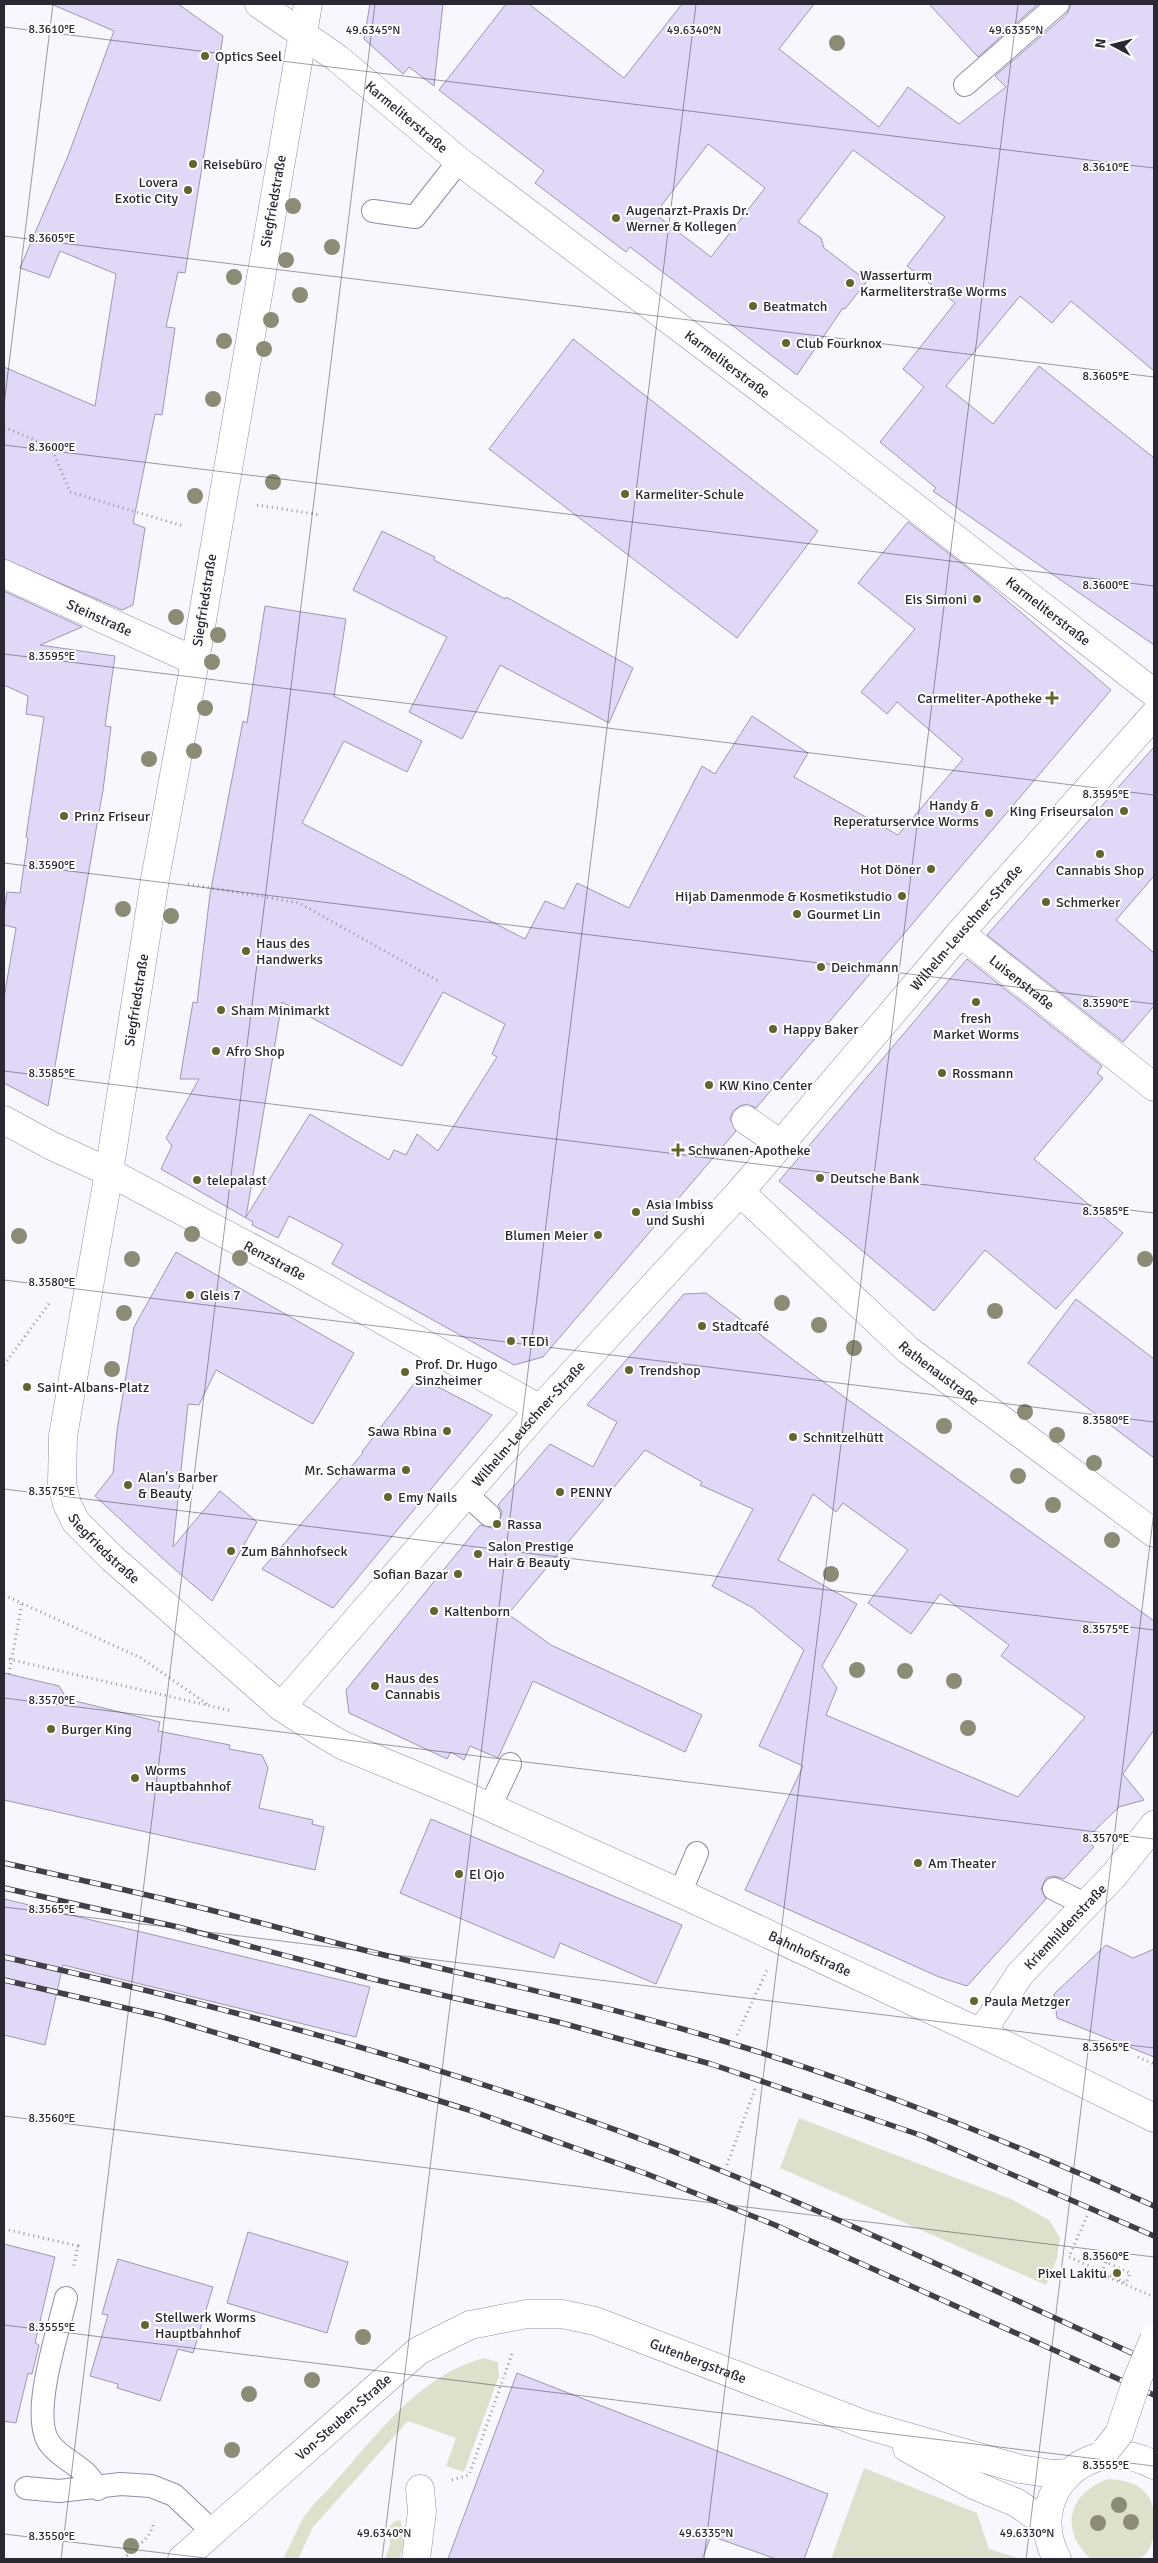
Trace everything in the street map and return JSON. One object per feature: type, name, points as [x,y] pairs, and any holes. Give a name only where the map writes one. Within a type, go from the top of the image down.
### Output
[{"type":"street","name":"Karmeliterstraße","points":[[259,4],[302,36],[337,58],[460,161],[793,414],[1154,693]]},
{"type":"street","name":"Siegfriedstraße","points":[[308,4],[195,661],[155,878],[109,1172],[63,1436],[61,1463],[67,1504],[76,1522],[105,1551],[281,1707],[342,1745],[463,1795]]},
{"type":"street","name":"Steinstraße","points":[[4,574],[195,661]]},
{"type":"street","name":"Wilhelm-Leuschner-Straße","points":[[281,1707],[540,1409],[740,1192],[960,933],[1154,715]]},
{"type":"street","name":"Luisenstraße","points":[[960,933],[1154,1087]]},
{"type":"street","name":"Renzstraße","points":[[4,1120],[50,1145],[109,1172],[306,1277],[540,1409]]},
{"type":"street","points":[[746,1120],[781,1144]]},
{"type":"street","name":"Rathenaustraße","points":[[740,1192],[908,1350],[1154,1533]]},
{"type":"street","name":"Bahnhofstraße","points":[[463,1795],[680,1893],[981,2033],[1154,2118]]},
{"type":"street","name":"Kriemhildenstraße","points":[[981,2033],[1020,1974],[1115,1874],[1154,1825]]},
{"type":"street","name":"Gutenbergstraße","points":[[527,2314],[562,2314],[595,2321],[866,2425],[1020,2469],[1053,2474],[1068,2473]]},
{"type":"street","name":"Von-Steuben-Straße","points":[[182,2559],[418,2351],[470,2325],[527,2314]]},
{"type":"street","points":[[1057,2559],[1049,2538],[1047,2524],[1052,2496],[1068,2473],[1100,2454],[1119,2434],[1137,2380],[1154,2339]]},
{"type":"street","name":"Gutenbergstraße","points":[[866,2425],[974,2485],[1017,2503],[1047,2524]]},
{"type":"street","points":[[1100,2454],[1134,2456],[1154,2466]]},
{"type":"street","points":[[416,2559],[421,2533],[420,2488]]},
{"type":"lane","points":[[965,85],[1058,4]]},
{"type":"lane","points":[[373,211],[415,217],[460,161]]},
{"type":"lane","points":[[466,1494],[489,1514]]},
{"type":"lane","points":[[490,1807],[510,1764]]},
{"type":"lane","points":[[680,1893],[697,1853]]},
{"type":"lane","points":[[1054,1889],[1085,1904]]},
{"type":"lane","points":[[66,2298],[43,2396],[42,2430],[50,2444],[85,2472],[98,2489]]},
{"type":"lane","points":[[26,2488],[59,2491],[98,2489],[136,2484],[152,2486],[174,2495],[213,2532]]},
{"type":"path","points":[[4,427],[51,447],[70,492],[215,536]]},
{"type":"path","points":[[222,499],[321,515]]},
{"type":"path","points":[[155,878],[299,903],[440,982]]},
{"type":"path","points":[[4,1365],[70,1276],[90,1276]]},
{"type":"path","points":[[4,1595],[141,1658],[209,1706],[4,1658]]},
{"type":"path","points":[[9,1674],[22,1603]]},
{"type":"path","points":[[737,2035],[764,1976]]},
{"type":"path","points":[[1138,2057],[1154,2064]]},
{"type":"path","points":[[727,2164],[755,2089]]},
{"type":"path","points":[[1087,2216],[1069,2257],[1100,2272],[1109,2275],[1126,2283],[1130,2273],[1106,2262],[1103,2268],[1101,2274],[1152,2296]]},
{"type":"path","points":[[4,2229],[78,2246]]},
{"type":"path","points":[[420,2488],[469,2474],[527,2314]]},
{"type":"path","points":[[123,2559],[147,2538],[153,2528],[155,2513]]},
{"type":"green space","points":[[799,2118],[1011,2199],[1049,2220],[1060,2238],[1057,2258],[1046,2285],[780,2168]]},
{"type":"green space","points":[[484,2358],[498,2362],[499,2376],[464,2472],[446,2466],[456,2438],[408,2421],[313,2527],[298,2559],[283,2559],[303,2518],[390,2419],[433,2382],[457,2368]]},
{"type":"green space","points":[[864,2468],[977,2513],[989,2549],[1020,2559],[831,2559]]},
{"type":"green space","points":[[1108,2479],[1126,2481],[1136,2485],[1145,2492],[1152,2504],[1155,2521],[1153,2540],[1145,2555],[1138,2559],[1122,2561],[1091,2559],[1081,2548],[1075,2537],[1072,2514],[1077,2503],[1084,2493],[1094,2485]]},
{"type":"green space","points":[[400,2520],[404,2540],[401,2554],[399,2559],[385,2559],[390,2545],[390,2526],[395,2521]]},
{"type":"building","points":[[51,4],[178,4],[223,36],[185,273],[178,272],[166,327],[175,328],[162,415],[155,414],[133,523],[145,528],[133,605],[122,610],[4,559],[4,367],[95,406],[116,274],[60,251],[49,278],[20,268],[68,156],[114,31]]},
{"type":"building","points":[[370,4],[443,4],[434,86],[409,67],[403,74],[364,39]]},
{"type":"building","points":[[506,4],[529,4],[624,78],[682,4],[814,4],[779,49],[879,127],[908,87],[959,124],[1006,87],[995,76],[1067,14],[1071,4],[1154,4],[1154,371],[1071,301],[1052,323],[1020,296],[946,386],[993,424],[1039,366],[1154,458],[1154,645],[933,491],[936,488],[880,442],[924,387],[903,369],[955,303],[907,266],[945,217],[853,150],[798,222],[821,238],[824,248],[867,281],[845,309],[843,308],[797,375],[630,247],[626,252],[535,183],[544,171],[439,90]],"holes":[[[708,144],[765,188],[711,257],[655,214]]]},
{"type":"building","points":[[929,4],[1038,4],[978,57]]},
{"type":"building","points":[[573,339],[818,531],[737,638],[489,449]]},
{"type":"building","points":[[908,522],[982,579],[1111,690],[756,1108],[747,1104],[733,1111],[730,1119],[736,1131],[543,1357],[514,1365],[332,1264],[343,1244],[289,1216],[278,1238],[252,1225],[253,1222],[161,1169],[172,1146],[166,1138],[199,1079],[180,1079],[193,1002],[197,1003],[210,894],[243,721],[247,723],[265,606],[346,619],[334,696],[422,741],[407,772],[344,741],[302,823],[525,939],[545,901],[564,909],[577,883],[629,908],[702,766],[715,774],[752,716],[808,753],[794,777],[898,835],[963,759],[897,702],[887,714],[861,692],[915,629],[858,583]],"holes":[[[443,992],[505,1024],[492,1054],[497,1057],[438,1151],[417,1134],[406,1155],[394,1150],[389,1160],[310,1114],[246,1217],[282,1002],[402,1066]]]},
{"type":"building","points":[[382,531],[435,557],[434,560],[505,599],[506,597],[633,668],[609,723],[500,665],[462,739],[409,712],[447,637],[353,590]]},
{"type":"building","points":[[4,591],[82,627],[40,645],[115,656],[105,726],[111,727],[103,790],[48,1106],[4,1083],[4,998],[16,928],[4,925],[4,912],[7,892],[20,893],[28,838],[26,837],[44,717],[26,714],[28,696],[4,685]]},
{"type":"building","points":[[1154,747],[1154,876],[1116,920],[1154,953],[1154,1006],[1123,1042],[987,935]]},
{"type":"building","points":[[967,959],[1102,1066],[1097,1073],[1103,1078],[1034,1159],[1123,1233],[1056,1309],[985,1250],[934,1311],[779,1181]]},
{"type":"building","points":[[176,1252],[354,1353],[313,1424],[216,1370],[199,1405],[188,1404],[173,1547],[220,1491],[257,1522],[212,1601],[95,1496],[113,1473],[117,1431],[134,1327]]},
{"type":"building","points":[[706,1293],[796,1362],[1154,1621],[1154,1730],[1123,1774],[1144,1800],[1119,1807],[1086,1839],[1094,1847],[1064,1879],[1054,1876],[1046,1878],[1041,1889],[1046,1899],[967,1986],[939,1977],[745,1890],[803,1766],[759,1746],[804,1650],[753,1608],[712,1586],[753,1509],[700,1485],[702,1482],[645,1450],[508,1614],[551,1645],[702,1715],[685,1752],[533,1681],[498,1758],[470,1746],[464,1760],[451,1752],[447,1759],[349,1713],[346,1690],[480,1525],[492,1528],[499,1523],[502,1512],[498,1505],[550,1444],[593,1467],[617,1422],[587,1405],[684,1294]],"holes":[[[813,1494],[836,1512],[843,1503],[908,1550],[868,1603],[911,1634],[940,1594],[1009,1645],[1001,1656],[1085,1717],[1018,1797],[826,1715],[837,1688],[822,1666],[857,1604],[778,1560]]]},
{"type":"building","points":[[1076,1299],[1154,1359],[1154,1458],[1028,1363]]},
{"type":"building","points":[[419,1377],[492,1415],[333,1608],[262,1569],[363,1453]]},
{"type":"building","name":"Worms Hauptbahnhof","points":[[4,1673],[59,1686],[67,1699],[160,1722],[158,1731],[230,1745],[229,1749],[262,1755],[268,1768],[259,1808],[313,1820],[312,1824],[324,1827],[315,1870],[4,1800]]},
{"type":"building","points":[[431,1819],[682,1925],[656,1984],[560,1943],[554,1958],[400,1893]]},
{"type":"building","points":[[4,1899],[370,1987],[356,2037],[63,1965],[45,2045],[4,2035]]},
{"type":"building","points":[[1106,1945],[1133,1958],[1154,1949],[1154,2057],[1057,2018],[1054,1994]]},
{"type":"building","points":[[248,2232],[348,2262],[327,2333],[227,2303]]},
{"type":"building","points":[[4,2244],[55,2257],[35,2343],[39,2345],[32,2374],[28,2373],[16,2423],[4,2421]]},
{"type":"building","name":"Stellwerk Worms Hauptbahnhof","points":[[118,2259],[213,2287],[193,2353],[178,2349],[160,2401],[117,2388],[118,2384],[90,2376],[108,2315],[102,2314]]},
{"type":"building","points":[[517,2373],[828,2494],[804,2559],[776,2559],[711,2536],[702,2559],[448,2559]]},
{"type":"railway","points":[[4,1863],[206,1909],[355,1948],[593,2005],[720,2040],[776,2057],[940,2116],[1154,2206]]},
{"type":"railway","points":[[4,1888],[178,1927],[373,1979],[558,2022],[711,2064],[923,2136],[1154,2236]]},
{"type":"railway","points":[[4,1957],[252,2017],[498,2089],[579,2117],[659,2146],[784,2197],[1154,2363]]},
{"type":"railway","points":[[4,1980],[160,2016],[346,2072],[472,2111],[647,2174],[775,2225],[1154,2395]]},
{"type":"place","name":"Optics Seel","points":[[205,56]]},
{"type":"place","name":"Reisebüro","points":[[193,164]]},
{"type":"place","name":"Lovera Exotic City","points":[[188,190]]},
{"type":"place","name":"Augenarzt-Praxis Dr. Werner & Kollegen","points":[[616,218]]},
{"type":"place","name":"Wasserturm Karmeliterstraße Worms","points":[[850,283]]},
{"type":"place","name":"Beatmatch","points":[[753,306]]},
{"type":"place","name":"Club Fourknox","points":[[786,343]]},
{"type":"place","name":"Karmeliter-Schule","points":[[625,494]]},
{"type":"place","name":"Eis Simoni","points":[[977,599]]},
{"type":"place","name":"Carmeliter-Apotheke","points":[[1052,698]]},
{"type":"place","name":"King Friseursalon","points":[[1124,811]]},
{"type":"place","name":"Handy & Reperaturservice Worms","points":[[989,813]]},
{"type":"place","name":"Prinz Friseur","points":[[64,816]]},
{"type":"place","name":"Cannabis Shop","points":[[1100,854]]},
{"type":"place","name":"Hot Döner","points":[[931,869]]},
{"type":"place","name":"Hijab Damenmode & Kosmetikstudio","points":[[902,896]]},
{"type":"place","name":"Schmerker","points":[[1046,902]]},
{"type":"place","name":"Gourmet Lin","points":[[797,914]]},
{"type":"place","name":"Haus des Handwerks","points":[[246,951]]},
{"type":"place","name":"Deichmann","points":[[821,967]]},
{"type":"place","name":"fresh Market Worms","points":[[976,1002]]},
{"type":"place","name":"Sham Minimarkt","points":[[221,1010]]},
{"type":"place","name":"Happy Baker","points":[[773,1029]]},
{"type":"place","name":"Afro Shop","points":[[216,1051]]},
{"type":"place","name":"Rossmann","points":[[942,1073]]},
{"type":"place","name":"KW Kino Center","points":[[709,1085]]},
{"type":"place","name":"Schwanen-Apotheke","points":[[678,1150]]},
{"type":"place","name":"Deutsche Bank","points":[[820,1178]]},
{"type":"place","name":"telepalast","points":[[197,1180]]},
{"type":"place","name":"Asia Imbiss und Sushi","points":[[636,1212]]},
{"type":"place","name":"Blumen Meier","points":[[598,1235]]},
{"type":"place","name":"Gleis 7","points":[[190,1295]]},
{"type":"place","name":"Stadtcafé","points":[[702,1326]]},
{"type":"place","name":"TEDi","points":[[511,1341]]},
{"type":"place","name":"Trendshop","points":[[629,1370]]},
{"type":"place","name":"Prof. Dr. Hugo Sinzheimer","points":[[405,1372]]},
{"type":"place","name":"Saint-Albans-Platz","points":[[27,1387]]},
{"type":"place","name":"Sawa Rbina","points":[[447,1431]]},
{"type":"place","name":"Schnitzelhütt","points":[[793,1437]]},
{"type":"place","name":"Mr. Schawarma","points":[[406,1470]]},
{"type":"place","name":"Alan's Barber & Beauty","points":[[128,1485]]},
{"type":"place","name":"PENNY","points":[[560,1492]]},
{"type":"place","name":"Emy Nails","points":[[388,1497]]},
{"type":"place","name":"Rassa","points":[[497,1524]]},
{"type":"place","name":"Zum Bahnhofseck","points":[[231,1551]]},
{"type":"place","name":"Salon Prestige Hair & Beauty","points":[[478,1554]]},
{"type":"place","name":"Sofian Bazar","points":[[458,1574]]},
{"type":"place","name":"Kaltenborn","points":[[434,1611]]},
{"type":"place","name":"Haus des Cannabis","points":[[375,1686]]},
{"type":"place","name":"Burger King","points":[[51,1729]]},
{"type":"place","name":"Worms Hauptbahnhof","points":[[135,1778]]},
{"type":"place","name":"Am Theater","points":[[918,1863]]},
{"type":"place","name":"El Ojo","points":[[459,1874]]},
{"type":"place","name":"Paula Metzger","points":[[974,2001]]},
{"type":"place","name":"Pixel Lakitu","points":[[1117,2273]]},
{"type":"place","name":"Stellwerk Worms Hauptbahnhof","points":[[145,2325]]}]
